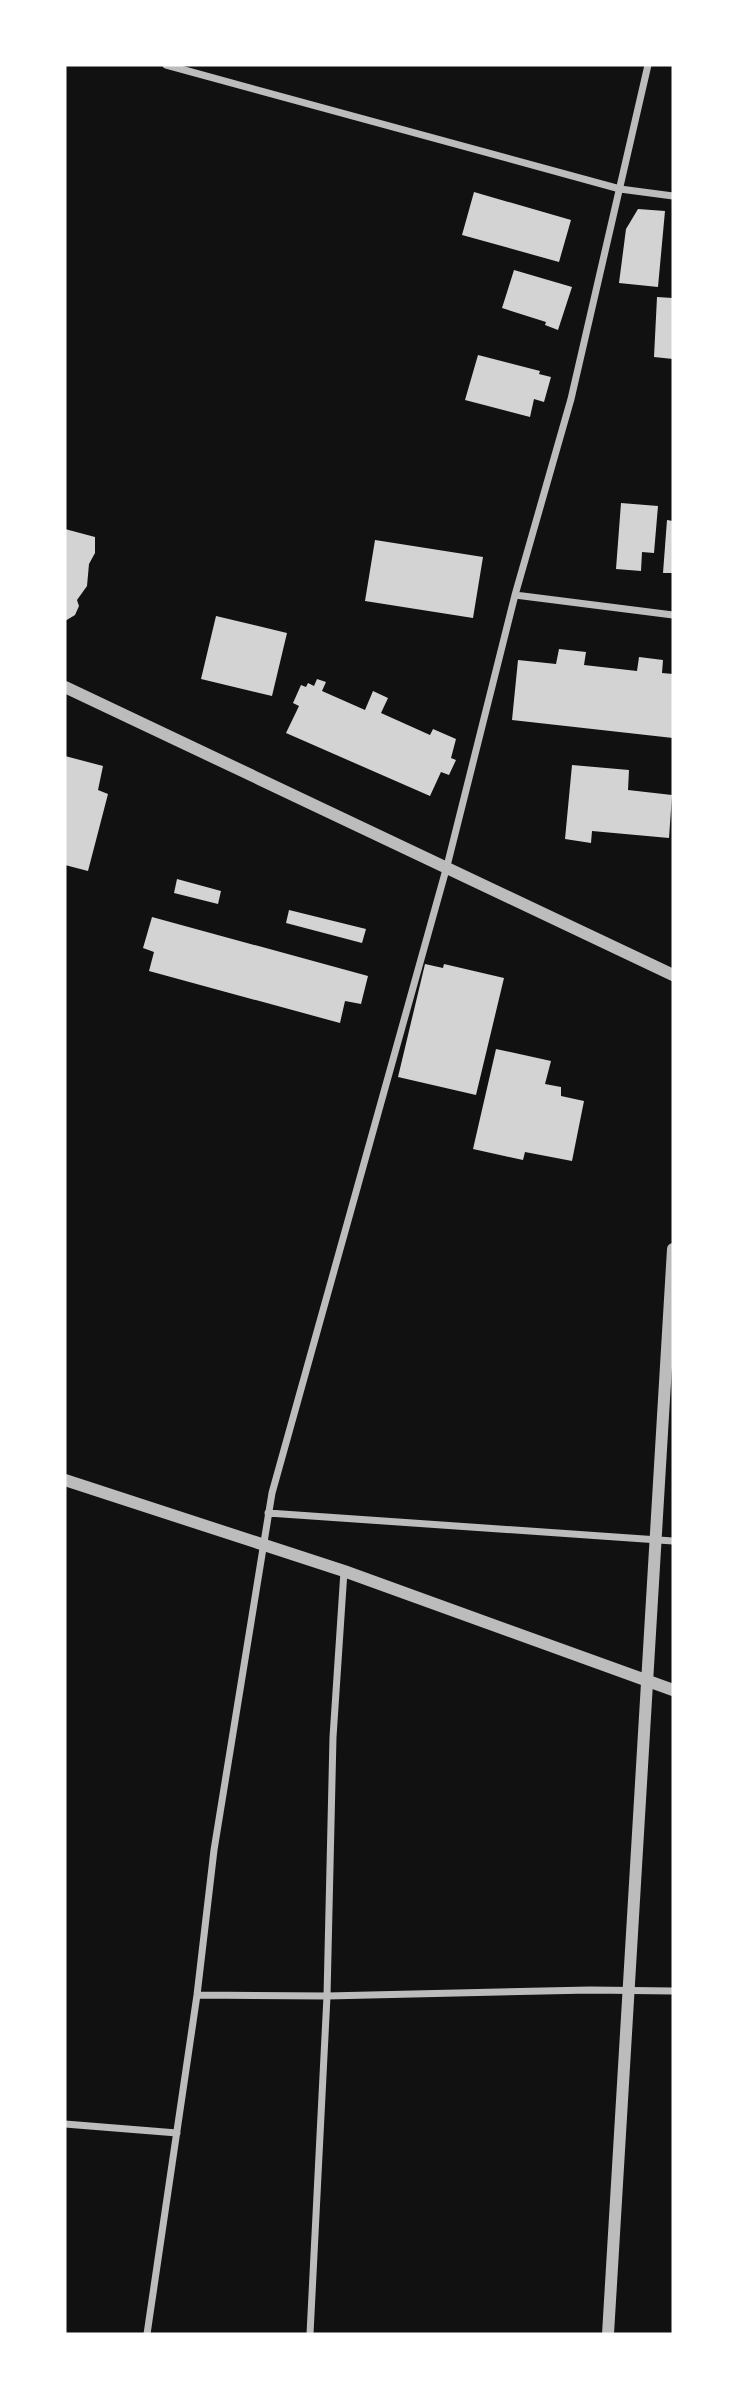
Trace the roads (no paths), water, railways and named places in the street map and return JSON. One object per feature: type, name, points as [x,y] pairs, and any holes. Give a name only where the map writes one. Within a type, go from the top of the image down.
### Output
[{"type":"street","points":[[166,65],[620,189],[673,196]]},
{"type":"street","points":[[147,2334],[197,1995],[214,1850],[268,1513],[447,866],[515,595],[571,399],[648,65]]},
{"type":"street","points":[[515,595],[673,615]]},
{"type":"street","points":[[65,687],[673,975]]},
{"type":"street","points":[[608,2334],[673,1249]]},
{"type":"street","points":[[65,1480],[344,1571],[673,1690]]},
{"type":"street","points":[[268,1513],[673,1541]]},
{"type":"street","points":[[310,2334],[327,1996],[333,1737],[344,1571]]},
{"type":"street","points":[[197,1995],[327,1996],[673,1990]]},
{"type":"street","points":[[65,2124],[177,2133]]}]
